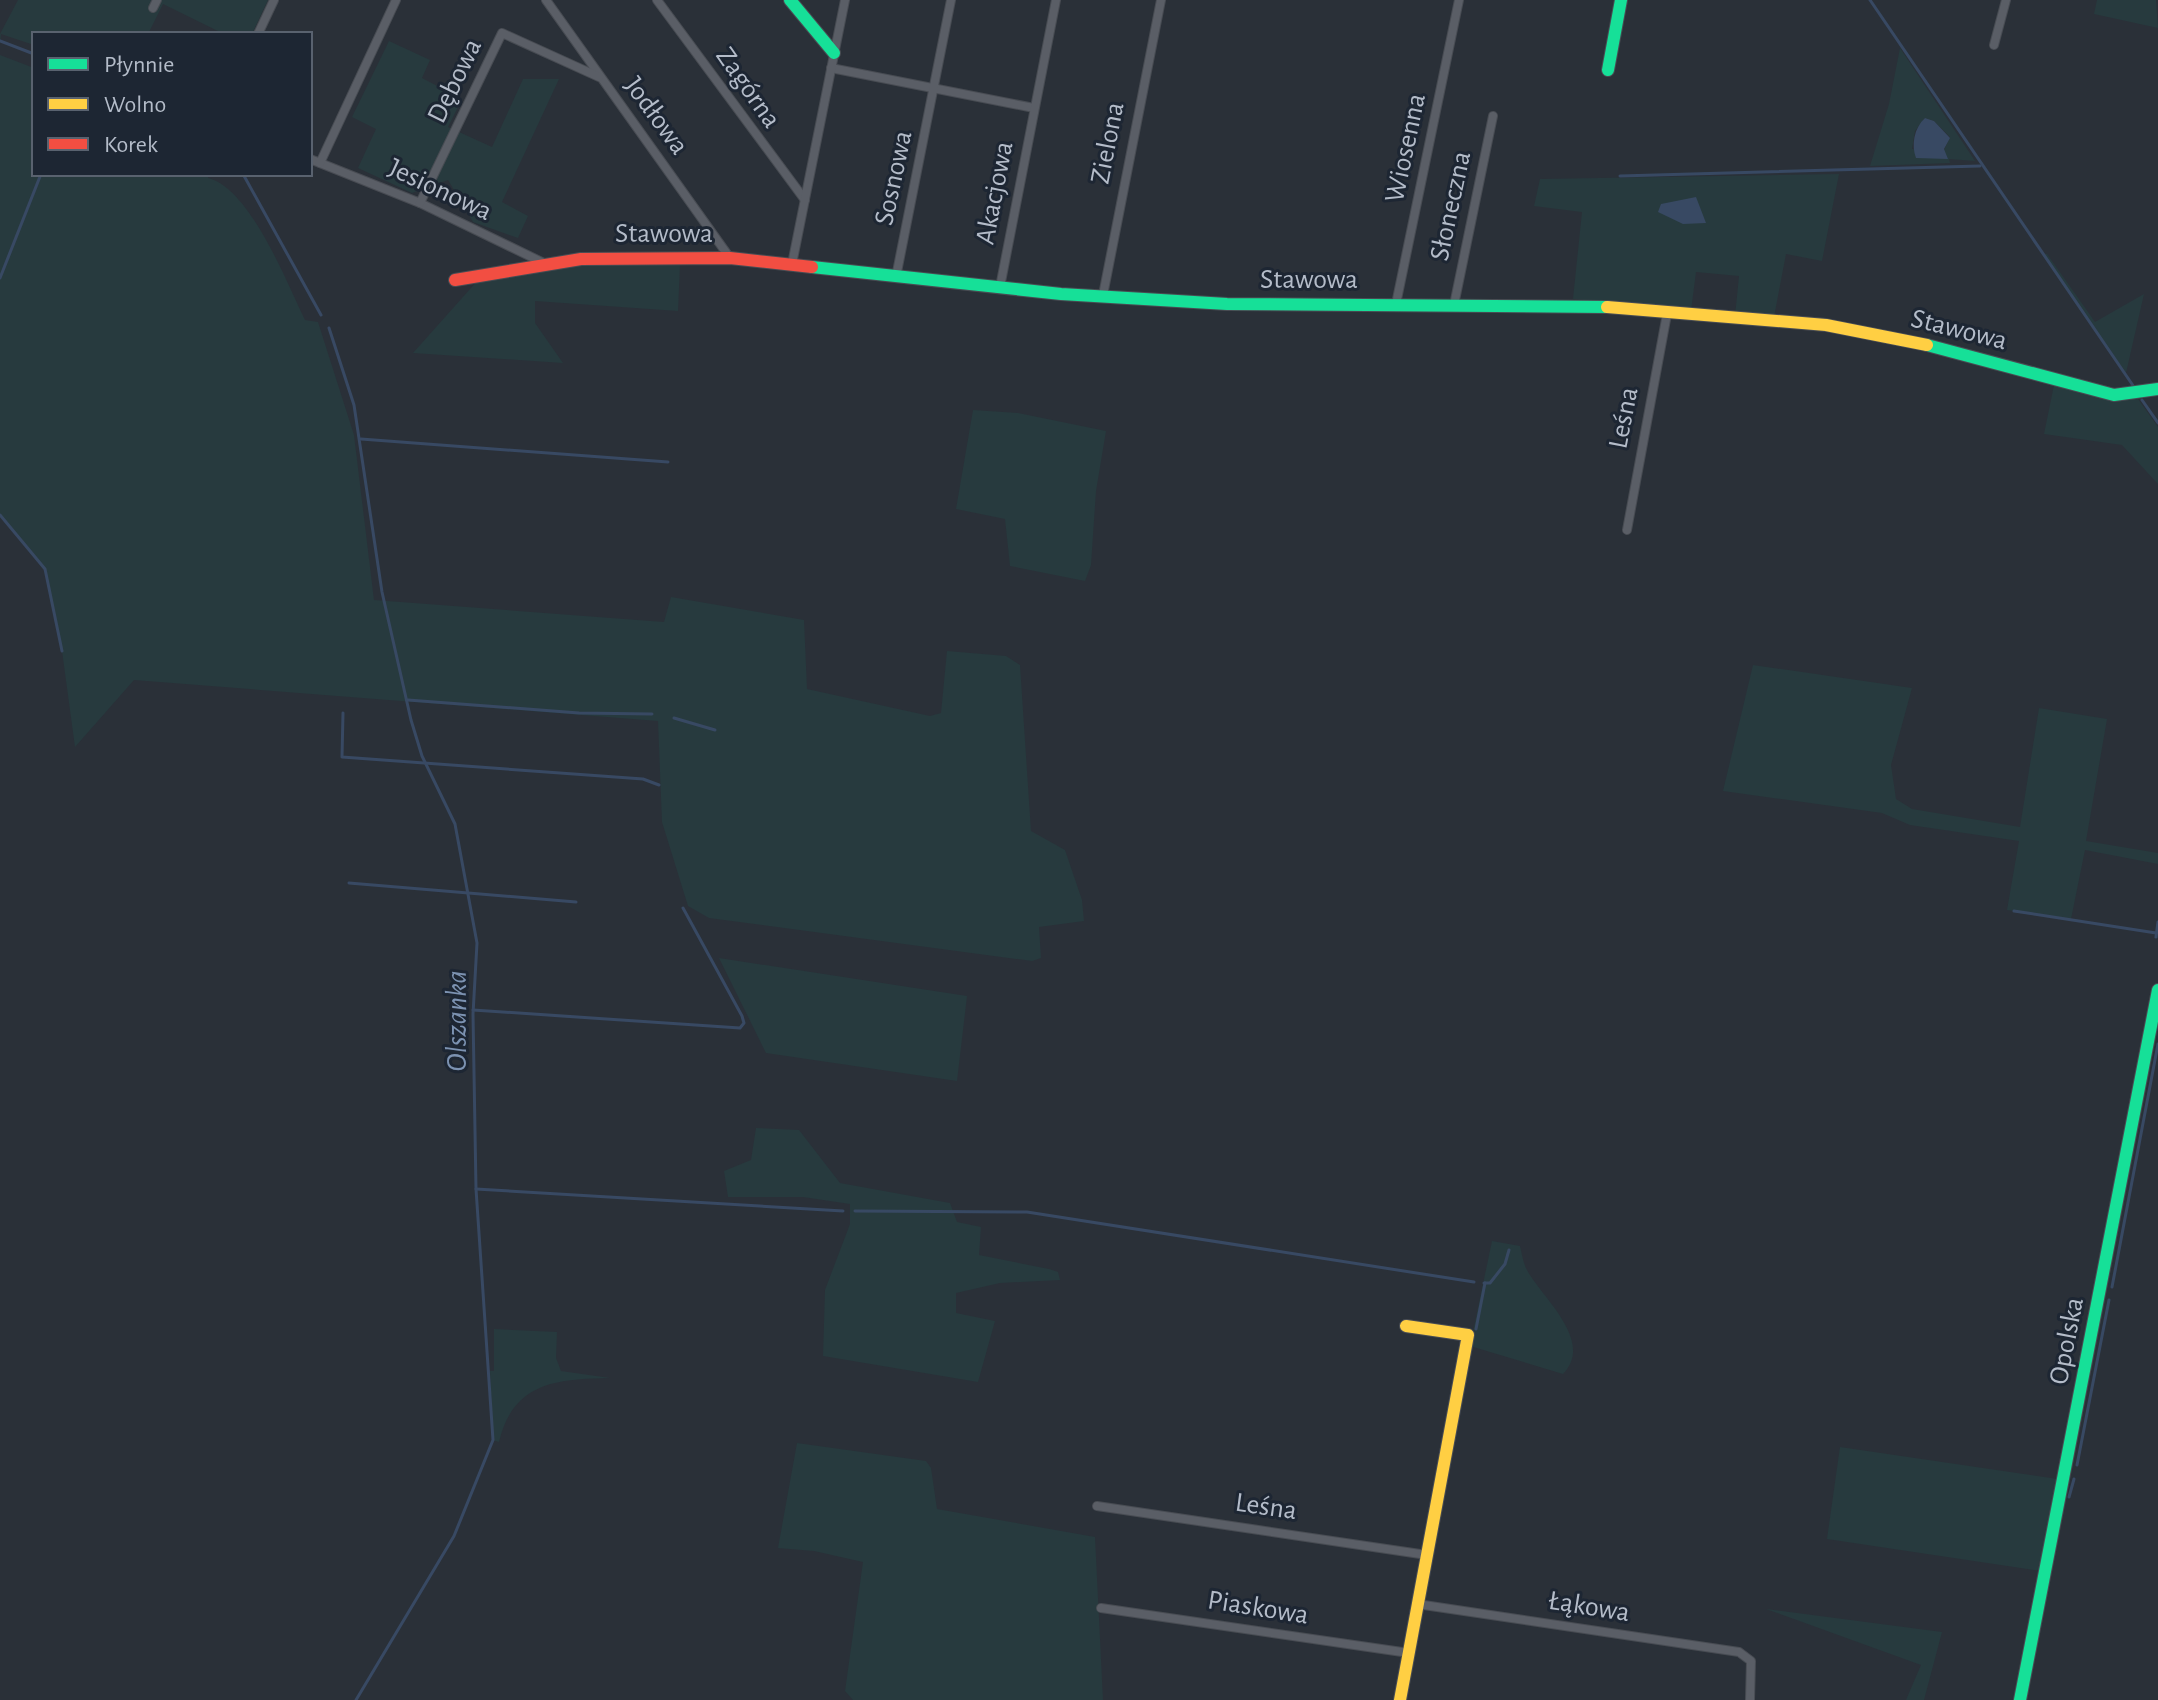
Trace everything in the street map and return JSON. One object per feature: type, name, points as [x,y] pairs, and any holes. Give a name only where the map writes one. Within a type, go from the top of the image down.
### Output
[{"type":"street","points":[[259,32],[274,0]]},
{"type":"street","points":[[315,161],[396,0]]},
{"type":"street","name":"Jodłowa","points":[[546,0],[730,258]]},
{"type":"street","name":"Zagórna","points":[[657,0],[805,200]]},
{"type":"street","points":[[790,0],[834,53]]},
{"type":"street","points":[[792,264],[845,0]]},
{"type":"street","name":"Sosnowa","points":[[896,277],[951,0]]},
{"type":"street","name":"Akacjowa","points":[[1000,287],[1056,0]]},
{"type":"street","name":"Zielona","points":[[1103,295],[1161,0]]},
{"type":"street","name":"Wiosenna","points":[[1396,304],[1459,0]]},
{"type":"street","points":[[1608,70],[1621,0]]},
{"type":"street","points":[[1994,45],[2006,0]]},
{"type":"street","name":"Dębowa","points":[[420,203],[502,33],[602,78]]},
{"type":"street","points":[[831,68],[934,88]]},
{"type":"street","name":"Akacjowa","points":[[934,88],[1034,108]]},
{"type":"street","name":"Słoneczna","points":[[1454,305],[1493,116]]},
{"type":"street","name":"Jesionowa","points":[[315,161],[420,203],[549,265]]},
{"type":"street","name":"Stawowa","points":[[455,280],[606,257],[730,258],[1000,287],[1227,304],[1581,304],[1667,314],[1826,325],[1937,347],[2105,393],[2158,389]]},
{"type":"street","name":"Leśna","points":[[1627,530],[1667,314]]},
{"type":"street","name":"Opolska","points":[[2020,1700],[2158,990]]},
{"type":"street","points":[[1400,1700],[1468,1335],[1406,1326]]},
{"type":"street","name":"Leśna","points":[[1097,1506],[1427,1555]]},
{"type":"street","name":"Łąkowa","points":[[1417,1604],[1739,1652],[1751,1661],[1750,1700]]},
{"type":"street","name":"Piaskowa","points":[[1101,1608],[1409,1653]]},
{"type":"green space","points":[[18,0],[268,0],[253,32],[220,32],[163,4],[149,32],[32,32],[32,44],[1,34],[0,45],[0,34]]},
{"type":"green space","points":[[2097,0],[2156,0],[2158,28],[2094,14]]},
{"type":"green space","points":[[389,41],[430,60],[422,78],[462,99],[448,127],[492,147],[523,79],[559,79],[502,202],[528,216],[518,238],[473,222],[448,180],[412,193],[358,168],[376,129],[352,117]]},
{"type":"green space","points":[[1900,48],[1975,161],[1949,159],[1950,163],[1870,166],[1889,104]],"holes":[[[1925,118],[1934,121],[1950,137],[1944,150],[1912,149],[1915,131]]]},
{"type":"green space","points":[[0,55],[32,67],[32,176],[208,176],[238,199],[252,218],[266,239],[305,320],[318,322],[354,435],[374,600],[664,622],[671,597],[804,620],[807,689],[930,716],[941,713],[947,651],[1006,656],[1020,665],[1031,831],[1065,850],[1082,900],[1084,921],[1039,927],[1041,958],[1032,961],[709,918],[688,906],[662,822],[658,721],[134,680],[75,747],[62,651],[45,569],[0,515]]},
{"type":"green space","points":[[1839,174],[1822,261],[1786,254],[1774,317],[1735,316],[1739,276],[1696,272],[1691,311],[1573,299],[1582,212],[1534,206],[1540,179]]},
{"type":"green space","points":[[2042,254],[2047,254],[2095,322],[2144,294],[2126,373]]},
{"type":"green space","points":[[581,265],[680,265],[678,311],[535,301],[535,323],[563,363],[413,353],[479,279]]},
{"type":"green space","points":[[2054,385],[2109,399],[2138,399],[2158,427],[2158,484],[2122,445],[2044,434]]},
{"type":"green space","points":[[973,410],[1018,413],[1106,431],[1096,491],[1091,565],[1085,581],[1010,566],[1005,519],[956,509]]},
{"type":"green space","points":[[1753,665],[1912,688],[1891,765],[1896,799],[1912,809],[2020,827],[2039,708],[2107,719],[2086,841],[2158,853],[2158,864],[2085,850],[2071,919],[2007,910],[2019,841],[1910,825],[1882,813],[1723,791]]},
{"type":"green space","points":[[719,958],[967,996],[957,1081],[766,1053]]},
{"type":"green space","points":[[756,1128],[799,1130],[840,1183],[950,1203],[957,1222],[981,1227],[979,1255],[1049,1269],[1058,1272],[1060,1280],[1000,1283],[956,1293],[956,1313],[995,1321],[978,1382],[823,1356],[825,1290],[850,1224],[850,1204],[803,1197],[728,1197],[724,1171],[751,1160]]},
{"type":"green space","points":[[1492,1241],[1520,1246],[1527,1270],[1563,1320],[1573,1348],[1571,1361],[1563,1374],[1470,1346]]},
{"type":"green space","points":[[494,1329],[557,1332],[556,1358],[561,1371],[610,1378],[572,1380],[540,1388],[515,1407],[499,1442],[493,1440],[490,1371],[494,1371]]},
{"type":"green space","points":[[797,1443],[926,1461],[931,1468],[937,1509],[1095,1537],[1103,1700],[853,1700],[845,1691],[863,1562],[814,1551],[778,1548]]},
{"type":"green space","points":[[1840,1447],[2058,1479],[2041,1571],[1827,1539]]},
{"type":"green space","points":[[1766,1609],[1942,1632],[1924,1700],[1906,1700],[1921,1665]]},
{"type":"water","points":[[1925,118],[1934,121],[1950,138],[1944,149],[1948,159],[1916,158],[1914,137]]},
{"type":"water","points":[[1696,197],[1706,223],[1683,224],[1658,212],[1661,204]]},
{"type":"waterway","points":[[1870,0],[2134,387]]},
{"type":"waterway","name":"Olszanka","points":[[0,41],[32,53]]},
{"type":"waterway","points":[[1620,176],[1980,166]]},
{"type":"waterway","points":[[0,278],[40,176]]},
{"type":"waterway","name":"Olszanka","points":[[244,176],[321,315]]},
{"type":"waterway","name":"Olszanka","points":[[329,328],[354,405],[382,592],[411,720],[422,756],[455,824],[477,943],[473,1014],[476,1189],[493,1440],[454,1536],[356,1700]]},
{"type":"waterway","points":[[2142,400],[2158,423]]},
{"type":"waterway","points":[[361,439],[668,462]]},
{"type":"waterway","points":[[0,515],[45,569],[62,651]]},
{"type":"waterway","points":[[408,700],[579,713],[652,714]]},
{"type":"waterway","points":[[343,713],[342,757],[643,779],[659,785]]},
{"type":"waterway","points":[[674,718],[715,730]]},
{"type":"waterway","points":[[349,883],[576,902]]},
{"type":"waterway","points":[[473,1010],[740,1028],[744,1023],[742,1016],[683,908]]},
{"type":"waterway","points":[[2014,911],[2156,933]]},
{"type":"waterway","points":[[2156,937],[2158,922]]},
{"type":"waterway","points":[[2112,1287],[2158,1044]]},
{"type":"waterway","points":[[476,1189],[843,1211]]},
{"type":"waterway","points":[[855,1211],[1027,1212],[1474,1282]]},
{"type":"waterway","points":[[1484,1283],[1490,1283],[1505,1264],[1509,1250]]},
{"type":"waterway","points":[[1476,1329],[1485,1283]]},
{"type":"waterway","points":[[2077,1465],[2109,1300]]},
{"type":"waterway","points":[[2069,1497],[2074,1479]]},
{"type":"traffic: fast","points":[[790,0],[834,53]]},
{"type":"traffic: fast","points":[[1608,70],[1621,0]]},
{"type":"traffic: fast","points":[[812,267],[1061,294],[1227,304],[1607,307]]},
{"type":"traffic: fast","points":[[1927,345],[2114,395],[2158,389]]},
{"type":"traffic: fast","points":[[2020,1700],[2158,990]]},
{"type":"traffic: slow","points":[[1607,307],[1826,325],[1927,345]]},
{"type":"traffic: slow","points":[[1400,1700],[1468,1335],[1406,1326]]},
{"type":"traffic: jam","points":[[455,280],[581,259],[730,258],[812,267]]}]
